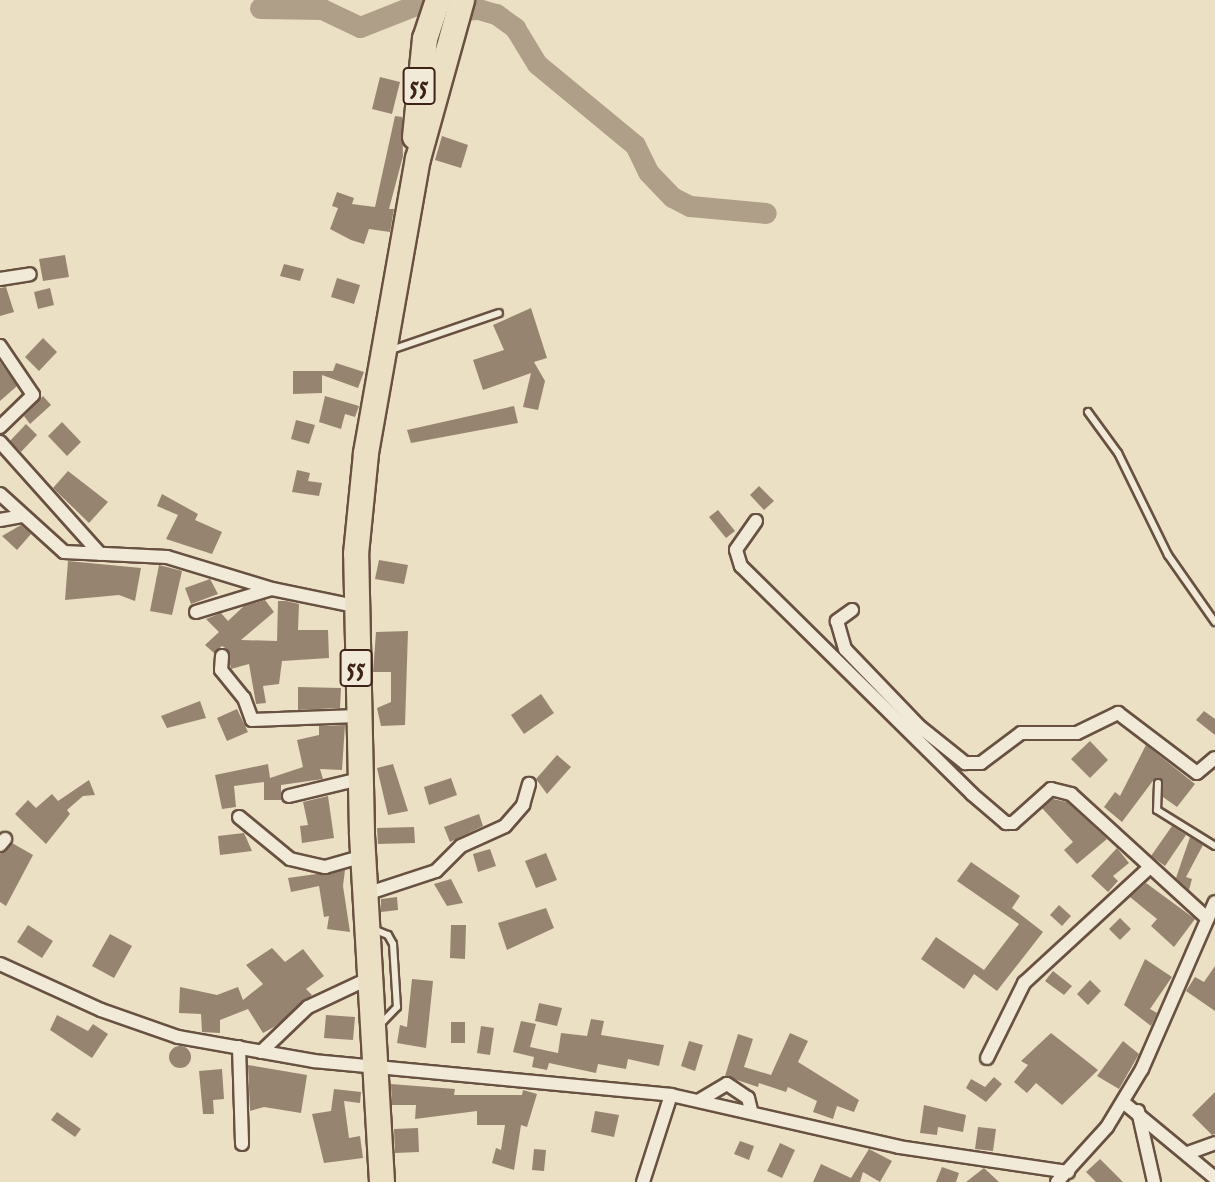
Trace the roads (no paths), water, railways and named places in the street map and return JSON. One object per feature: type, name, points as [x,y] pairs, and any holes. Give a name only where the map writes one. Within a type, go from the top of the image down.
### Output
[{"type":"highway","name":"55","points":[[382,1182],[363,856],[355,606],[366,453],[418,159],[417,97],[442,13],[461,0]]},
{"type":"street","points":[[0,279],[30,274]]},
{"type":"street","points":[[0,346],[33,395],[0,427]]},
{"type":"street","points":[[0,442],[100,554]]},
{"type":"street","points":[[0,494],[64,552],[167,557],[272,589],[355,606]]},
{"type":"street","points":[[0,520],[22,516]]},
{"type":"street","points":[[756,522],[737,551],[741,566],[982,802],[1013,823],[1058,787],[1129,843],[1150,867],[1208,919]]},
{"type":"street","points":[[196,612],[225,599],[272,589]]},
{"type":"street","points":[[852,610],[837,621],[837,635],[845,649],[920,727],[965,763],[981,763],[1021,733],[1077,733],[1118,713],[1197,773],[1215,758]]},
{"type":"street","points":[[222,656],[221,670],[244,698],[251,720],[357,716]]},
{"type":"street","points":[[289,796],[360,779]]},
{"type":"street","points":[[366,894],[436,871],[452,851],[505,826],[523,805],[529,784]]},
{"type":"street","points":[[239,817],[289,859],[325,867],[363,856]]},
{"type":"street","points":[[986,1058],[1024,983],[1150,867]]},
{"type":"street","points":[[1057,1182],[1068,1172],[1123,1102],[1161,1035],[1215,902]]},
{"type":"street","points":[[0,964],[101,1010],[178,1037],[261,1052],[671,1095],[751,1110],[899,1147],[1068,1172]]},
{"type":"street","points":[[261,1052],[309,1007],[370,978]]},
{"type":"street","points":[[239,1048],[242,1144]]},
{"type":"street","points":[[700,1100],[727,1084],[748,1098],[751,1110]]},
{"type":"street","points":[[643,1182],[671,1095]]},
{"type":"street","points":[[1123,1102],[1138,1111],[1215,1178]]},
{"type":"street","points":[[1138,1111],[1154,1182]]},
{"type":"street","points":[[1188,1153],[1215,1143]]},
{"type":"lane","points":[[383,353],[499,313]]},
{"type":"lane","points":[[1088,412],[1118,453],[1168,555],[1215,622]]},
{"type":"lane","points":[[1158,783],[1157,810],[1215,846]]},
{"type":"lane","points":[[368,928],[383,931],[393,944],[397,1007],[373,1029]]},
{"type":"waterway","points":[[260,8],[322,9],[360,27],[418,4],[447,12],[478,9],[496,14],[515,28],[537,64],[635,145],[648,172],[672,197],[690,206],[766,213]]}]
